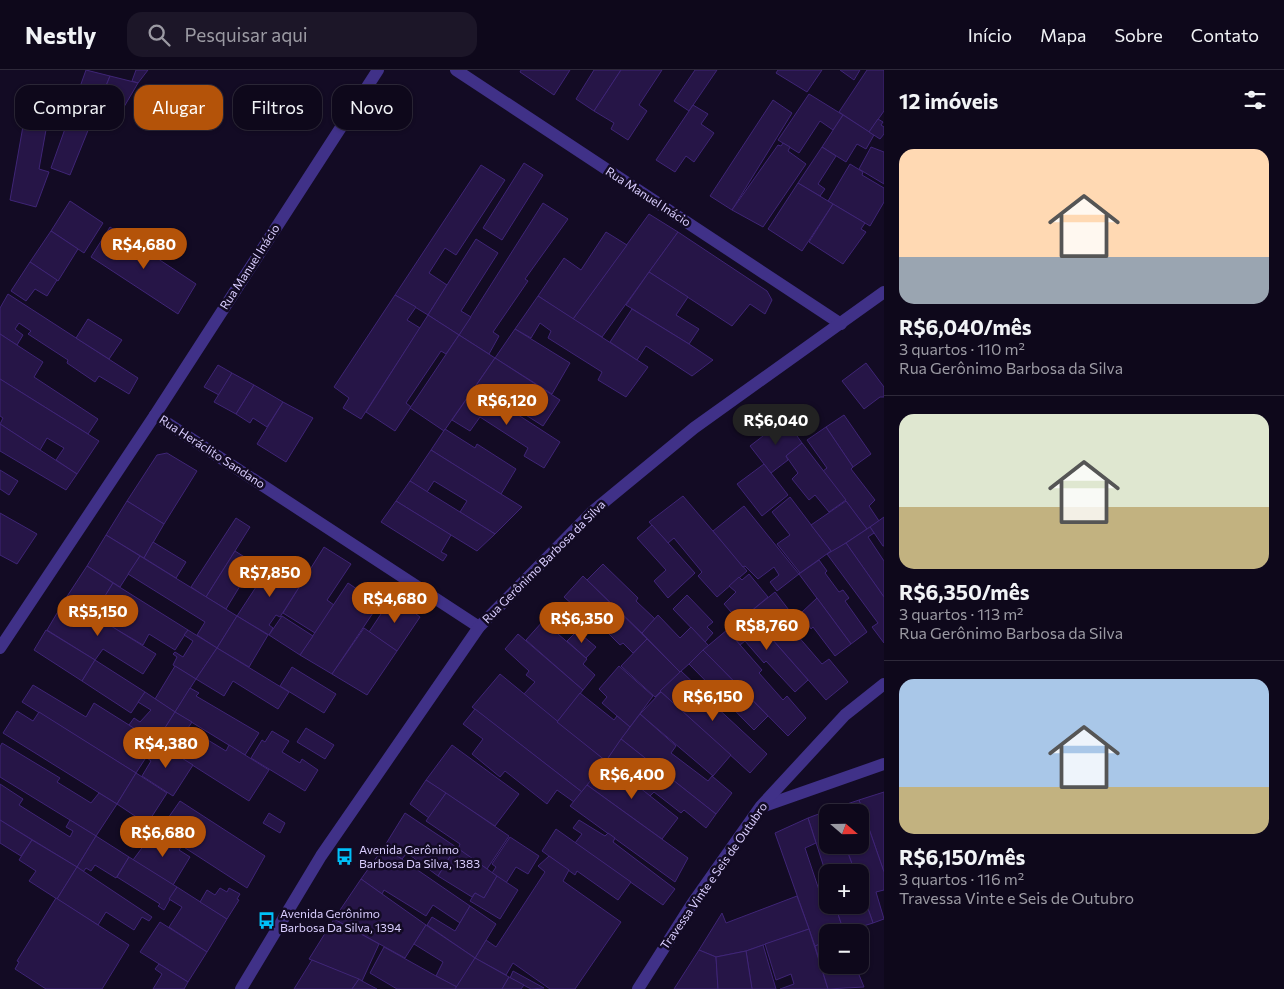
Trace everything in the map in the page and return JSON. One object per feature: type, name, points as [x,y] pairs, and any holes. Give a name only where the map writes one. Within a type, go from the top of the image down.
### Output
[{"type":"street","name":"Rua Manuel Inácio","points":[[155,414],[378,70]]},
{"type":"street","name":"Rua Manuel Inácio","points":[[456,70],[841,324]]},
{"type":"street","name":"Rua Gerônimo Barbosa da Silva","points":[[242,989],[321,856],[479,627],[592,512],[694,428],[884,292]]},
{"type":"street","name":"Rua Heráclito Sandano","points":[[0,648],[155,414],[479,627]]},
{"type":"street","name":"Travessa Vinte e Seis de Outubro","points":[[638,989],[692,904],[761,806],[844,715],[884,684]]},
{"type":"street","points":[[761,806],[884,764]]},
{"type":"building","points":[[86,70],[110,76],[106,85],[81,85]]},
{"type":"building","points":[[136,70],[148,70],[138,83],[132,81]]},
{"type":"building","points":[[521,70],[570,70],[554,95],[520,72]]},
{"type":"building","points":[[594,70],[621,70],[594,111],[576,99]]},
{"type":"building","points":[[621,70],[662,70],[639,105],[647,111],[628,140],[611,129],[614,123],[594,111]]},
{"type":"building","points":[[695,70],[717,70],[689,111],[674,101]]},
{"type":"building","points":[[778,70],[822,70],[807,92],[776,73]]},
{"type":"building","points":[[840,70],[860,70],[854,80]]},
{"type":"building","points":[[867,70],[884,70],[884,111],[869,132],[839,112]]},
{"type":"building","points":[[110,76],[138,83],[134,85],[134,90],[124,107],[124,85],[106,85]]},
{"type":"building","points":[[809,94],[843,115],[833,130],[820,121],[799,153],[778,140]]},
{"type":"building","points":[[773,100],[792,113],[732,210],[710,196]]},
{"type":"building","points":[[693,105],[708,114],[701,124],[714,133],[694,162],[686,156],[675,172],[656,160]]},
{"type":"building","points":[[843,115],[874,135],[866,149],[857,144],[846,162],[822,147]]},
{"type":"building","points":[[878,119],[883,122],[881,125],[884,127],[884,134],[880,139],[869,132]]},
{"type":"building","points":[[22,130],[46,130],[39,169],[49,172],[36,207],[10,200]]},
{"type":"building","points":[[65,130],[88,130],[70,175],[51,168]]},
{"type":"building","points":[[783,143],[790,147],[788,151],[806,164],[763,227],[732,210],[778,145],[781,146]]},
{"type":"building","points":[[822,147],[836,156],[818,184],[825,189],[820,196],[798,183]]},
{"type":"building","points":[[871,147],[884,152],[884,184],[859,169]]},
{"type":"building","points":[[524,163],[543,175],[502,240],[483,228]]},
{"type":"building","points":[[850,164],[863,172],[862,175],[884,188],[884,202],[870,226],[828,201]]},
{"type":"building","points":[[481,165],[505,180],[456,255],[445,248],[429,273],[447,285],[428,315],[395,295]]},
{"type":"building","points":[[798,183],[833,204],[802,251],[768,229]]},
{"type":"building","points":[[70,201],[103,223],[84,253],[51,231]]},
{"type":"building","points":[[543,203],[568,219],[525,279],[528,281],[493,332],[499,336],[489,354],[459,335]]},
{"type":"building","points":[[833,204],[865,223],[861,229],[866,232],[843,264],[809,242]]},
{"type":"building","points":[[649,214],[678,232],[602,337],[573,319]]},
{"type":"building","points":[[110,227],[196,284],[178,314],[91,257]]},
{"type":"building","points":[[51,231],[78,249],[58,281],[30,262]]},
{"type":"building","points":[[606,232],[627,245],[573,319],[538,296],[564,258],[581,270]]},
{"type":"building","points":[[678,232],[767,291],[772,300],[765,314],[750,304],[732,326],[649,272]]},
{"type":"building","points":[[476,239],[498,253],[461,311],[471,317],[459,335],[428,315]]},
{"type":"building","points":[[30,262],[57,280],[47,296],[35,289],[26,301],[11,291]]},
{"type":"building","points":[[649,272],[688,297],[676,315],[699,329],[689,344],[626,305]]},
{"type":"building","points":[[8,294],[138,378],[129,394],[99,376],[95,382],[67,363],[68,360],[28,334],[31,331],[19,323],[15,329],[23,335],[17,345],[0,334],[0,308]]},
{"type":"building","points":[[395,295],[416,307],[407,320],[420,328],[361,419],[343,408],[349,398],[334,387]]},
{"type":"building","points":[[538,296],[648,367],[626,397],[598,380],[602,372],[548,338],[551,331],[540,323],[531,338],[515,329]]},
{"type":"building","points":[[632,309],[713,360],[692,376],[646,346],[637,360],[610,342]]},
{"type":"building","points":[[428,315],[459,335],[446,354],[441,351],[406,403],[411,407],[395,431],[366,412]]},
{"type":"building","points":[[88,319],[122,340],[109,359],[76,338]]},
{"type":"building","points":[[515,329],[570,363],[552,394],[495,358]]},
{"type":"building","points":[[0,334],[43,362],[34,377],[98,419],[88,434],[0,379]]},
{"type":"building","points":[[459,335],[495,358],[444,431],[410,408]]},
{"type":"building","points":[[495,358],[560,400],[543,426],[507,403],[505,406],[475,387]]},
{"type":"building","points":[[866,363],[884,387],[884,397],[880,397],[864,409],[842,381]]},
{"type":"building","points":[[218,365],[232,373],[219,395],[204,387]]},
{"type":"building","points":[[232,373],[254,385],[236,414],[214,402]]},
{"type":"building","points":[[0,379],[99,441],[77,474],[56,460],[64,448],[47,438],[40,450],[0,424],[3,418],[0,416]]},
{"type":"building","points":[[254,385],[283,402],[267,427],[253,418],[250,423],[236,414]]},
{"type":"building","points":[[475,387],[560,442],[544,468],[524,456],[528,448],[480,417],[470,431],[452,420]]},
{"type":"building","points":[[283,402],[313,418],[286,462],[257,444]]},
{"type":"building","points":[[844,415],[871,454],[853,467],[826,427]]},
{"type":"building","points":[[785,419],[802,443],[786,456],[788,460],[771,473],[750,446]]},
{"type":"building","points":[[0,424],[77,474],[66,490],[0,451]]},
{"type":"building","points":[[826,427],[853,467],[851,469],[875,500],[869,506],[879,521],[867,529],[823,471],[827,468],[807,440]]},
{"type":"building","points":[[445,429],[475,448],[477,444],[516,469],[501,494],[431,450]]},
{"type":"building","points":[[802,443],[846,500],[829,512],[815,495],[809,500],[792,479],[798,473],[786,456]]},
{"type":"building","points":[[431,450],[522,507],[495,534],[460,512],[467,501],[434,481],[427,492],[410,481]]},
{"type":"building","points":[[167,453],[197,471],[164,524],[127,501],[157,455]]},
{"type":"building","points":[[764,464],[788,495],[762,516],[737,484]]},
{"type":"building","points":[[0,470],[18,481],[9,495],[0,489]]},
{"type":"building","points":[[410,481],[495,534],[477,551],[396,501]]},
{"type":"building","points":[[683,496],[747,571],[717,597],[698,576],[702,572],[674,538],[668,543],[649,522]]},
{"type":"building","points":[[790,497],[831,551],[800,573],[777,544],[790,535],[772,512]]},
{"type":"building","points":[[127,501],[164,524],[144,558],[106,535]]},
{"type":"building","points":[[396,501],[451,535],[441,552],[447,555],[443,561],[381,522]]},
{"type":"building","points":[[846,501],[867,529],[832,552],[811,525]]},
{"type":"building","points":[[744,506],[799,574],[777,591],[770,582],[779,575],[774,567],[758,579],[745,566],[743,567],[713,531]]},
{"type":"building","points":[[0,513],[37,534],[17,564],[0,555]]},
{"type":"building","points":[[884,517],[884,546],[883,546],[870,527]]},
{"type":"building","points":[[236,518],[250,527],[206,597],[191,587]]},
{"type":"building","points":[[652,525],[695,573],[668,598],[654,581],[666,570],[637,538]]},
{"type":"building","points":[[870,527],[874,533],[868,537],[884,561],[884,597],[846,543]]},
{"type":"building","points":[[106,535],[140,556],[120,587],[87,566]]},
{"type":"building","points":[[153,542],[186,562],[176,578],[144,558]]},
{"type":"building","points":[[846,543],[884,597],[884,643],[872,627],[878,623],[827,554]]},
{"type":"building","points":[[324,547],[351,564],[327,600],[334,605],[315,633],[283,613]]},
{"type":"building","points":[[235,551],[254,563],[226,609],[206,597]]},
{"type":"building","points":[[140,556],[237,616],[217,648],[197,635],[205,622],[128,574]]},
{"type":"building","points":[[819,560],[827,571],[825,573],[839,592],[843,590],[849,598],[845,601],[867,632],[851,644],[799,574]]},
{"type":"building","points":[[273,561],[303,581],[280,617],[276,615],[269,625],[273,628],[269,635],[237,616]]},
{"type":"building","points":[[603,564],[638,598],[636,601],[655,619],[642,633],[587,580]]},
{"type":"building","points":[[87,566],[113,583],[94,615],[66,598]]},
{"type":"building","points":[[749,574],[768,597],[739,621],[724,604],[736,592],[729,586],[739,577],[742,580]]},
{"type":"building","points":[[583,576],[647,639],[633,653],[623,643],[620,645],[594,619],[591,621],[564,597]]},
{"type":"building","points":[[113,583],[188,630],[175,650],[149,634],[143,645],[109,625],[116,614],[100,604]]},
{"type":"building","points":[[348,583],[379,604],[332,674],[300,655]]},
{"type":"building","points":[[775,592],[792,614],[784,620],[822,664],[829,659],[848,682],[826,700],[749,613]]},
{"type":"building","points":[[687,595],[713,622],[707,627],[713,633],[705,642],[673,609]]},
{"type":"building","points":[[393,596],[420,617],[397,651],[369,632]]},
{"type":"building","points":[[66,598],[156,654],[143,674],[103,649],[95,660],[47,630]]},
{"type":"building","points":[[817,598],[851,644],[835,656],[813,627],[811,629],[801,613]]},
{"type":"building","points":[[749,613],[808,680],[795,692],[766,661],[764,663],[745,641],[740,645],[727,630]]},
{"type":"building","points":[[658,615],[680,638],[691,627],[709,646],[680,672],[642,633]]},
{"type":"building","points":[[237,616],[268,635],[249,667],[217,648]]},
{"type":"building","points":[[282,616],[313,636],[300,655],[269,635]]},
{"type":"building","points":[[543,621],[587,659],[583,664],[595,675],[583,690],[526,640]]},
{"type":"building","points":[[364,628],[397,651],[367,695],[332,674]]},
{"type":"building","points":[[46,630],[95,660],[82,681],[34,650]]},
{"type":"building","points":[[188,630],[217,648],[196,679],[173,665],[177,657],[173,654],[175,652],[183,657],[193,641],[184,635]]},
{"type":"building","points":[[727,630],[762,670],[759,673],[783,700],[787,696],[806,718],[788,736],[703,650]]},
{"type":"building","points":[[577,631],[596,647],[586,658],[567,641]]},
{"type":"building","points":[[518,634],[583,690],[557,722],[524,694],[535,682],[526,675],[529,671],[505,649]]},
{"type":"building","points":[[647,639],[680,672],[655,697],[621,666]]},
{"type":"building","points":[[217,648],[289,692],[278,709],[233,681],[224,696],[196,679]]},
{"type":"building","points":[[703,650],[768,716],[754,730],[689,664]]},
{"type":"building","points":[[95,660],[145,692],[131,713],[82,681]]},
{"type":"building","points":[[175,666],[196,679],[175,712],[155,699]]},
{"type":"building","points":[[619,666],[653,696],[630,727],[602,703],[607,697],[599,689]]},
{"type":"building","points":[[292,667],[336,694],[324,713],[280,686]]},
{"type":"building","points":[[681,671],[702,691],[700,692],[767,754],[750,773],[660,691]]},
{"type":"building","points":[[500,674],[606,761],[582,792],[472,707]]},
{"type":"building","points":[[33,685],[86,717],[94,703],[156,742],[136,773],[22,702]]},
{"type":"building","points":[[190,688],[199,693],[196,696],[259,733],[245,755],[175,712]]},
{"type":"building","points":[[145,692],[175,712],[156,742],[129,725],[134,718],[140,722],[151,710],[138,702]]},
{"type":"building","points":[[661,692],[731,755],[713,776],[640,714]]},
{"type":"building","points":[[580,693],[614,720],[617,716],[630,727],[606,761],[557,722]]},
{"type":"building","points":[[475,709],[582,792],[574,802],[557,790],[547,804],[505,771],[500,777],[472,754],[483,739],[463,724]]},
{"type":"building","points":[[17,711],[33,721],[39,712],[136,773],[117,804],[3,733]]},
{"type":"building","points":[[175,712],[192,722],[188,728],[226,751],[229,745],[269,770],[249,801],[156,742]]},
{"type":"building","points":[[640,714],[676,746],[671,753],[708,781],[712,776],[732,793],[716,814],[621,739]]},
{"type":"building","points":[[306,728],[334,745],[325,759],[297,742]]},
{"type":"building","points":[[272,731],[289,741],[282,752],[300,763],[302,759],[318,770],[305,791],[251,758],[262,740],[265,742]]},
{"type":"building","points":[[621,739],[716,814],[706,828],[684,810],[681,813],[654,792],[650,796],[606,761]]},
{"type":"building","points":[[156,742],[193,765],[173,796],[142,776],[151,761],[146,757]]},
{"type":"building","points":[[2,743],[60,778],[57,782],[91,803],[99,793],[117,804],[96,836],[0,777],[0,747]]},
{"type":"building","points":[[452,745],[519,794],[495,826],[426,780]]},
{"type":"building","points":[[606,761],[678,818],[662,839],[587,785]]},
{"type":"building","points":[[136,773],[167,793],[147,824],[117,804]]},
{"type":"building","points":[[426,780],[446,793],[429,818],[410,804]]},
{"type":"building","points":[[0,784],[23,799],[19,805],[70,837],[73,831],[66,827],[70,820],[96,836],[77,867],[0,820]]},
{"type":"building","points":[[587,785],[688,858],[675,882],[570,806]]},
{"type":"building","points":[[884,792],[884,872],[869,829],[869,804],[860,804],[859,800]]},
{"type":"building","points":[[446,793],[509,836],[487,869],[458,849],[460,844],[426,821]]},
{"type":"building","points":[[859,800],[860,804],[847,804]]},
{"type":"building","points":[[180,801],[265,856],[247,888],[159,831]]},
{"type":"building","points":[[269,813],[285,823],[280,833],[263,823]]},
{"type":"building","points":[[405,813],[456,847],[438,876],[407,853],[402,859],[384,847]]},
{"type":"building","points":[[819,814],[819,852],[808,818]]},
{"type":"building","points":[[808,818],[816,843],[805,848],[819,890],[819,914],[838,914],[841,924],[819,924],[819,944],[815,946],[775,833]]},
{"type":"building","points":[[0,820],[32,840],[21,856],[0,843]]},
{"type":"building","points":[[579,820],[605,836],[608,833],[615,838],[613,842],[675,889],[663,905],[575,843],[582,834],[573,828]]},
{"type":"building","points":[[556,829],[631,882],[618,900],[577,871],[575,875],[542,851]]},
{"type":"building","points":[[869,829],[884,872],[884,890],[876,892],[884,919],[873,923],[869,912],[869,864],[852,864],[848,854],[869,854]]},
{"type":"building","points":[[153,833],[163,840],[166,836],[182,846],[179,850],[190,857],[173,885],[133,860]]},
{"type":"building","points":[[96,836],[129,857],[116,878],[95,865],[91,871],[86,868],[83,872],[77,867]]},
{"type":"building","points":[[510,837],[539,856],[528,874],[516,867],[506,883],[492,873],[496,867],[492,864]]},
{"type":"building","points":[[32,840],[77,867],[57,899],[29,881],[36,871],[19,860]]},
{"type":"building","points":[[384,847],[470,906],[460,923],[433,905],[426,916],[384,890],[382,894],[361,879]]},
{"type":"building","points":[[456,847],[497,876],[484,898],[475,893],[472,897],[438,876]]},
{"type":"building","points":[[820,854],[848,854],[852,864],[823,864]]},
{"type":"building","points":[[549,856],[569,870],[563,881],[621,922],[575,989],[550,989],[513,963],[506,975],[475,958],[486,940],[496,947],[545,872],[538,866]]},
{"type":"building","points":[[129,857],[177,887],[164,910],[158,906],[160,904],[117,877]]},
{"type":"building","points":[[77,867],[152,917],[149,921],[142,917],[134,930],[106,912],[98,925],[57,899]]},
{"type":"building","points":[[497,876],[518,890],[500,919],[470,901],[475,893],[484,898]]},
{"type":"building","points":[[361,879],[426,925],[405,958],[334,919]]},
{"type":"building","points":[[177,887],[227,919],[207,952],[169,927],[182,907],[169,899]]},
{"type":"building","points":[[220,888],[227,892],[229,888],[240,894],[237,899],[239,900],[227,919],[200,902],[207,890],[215,895]]},
{"type":"building","points":[[797,896],[809,929],[746,951],[716,957],[699,950],[722,913],[726,923]]},
{"type":"building","points":[[56,898],[129,945],[102,989],[46,989],[15,969],[19,962],[17,961]]},
{"type":"building","points":[[470,906],[496,924],[475,958],[427,925],[432,917],[455,931]]},
{"type":"building","points":[[869,912],[873,923],[869,924],[841,924],[838,914],[869,914]]},
{"type":"building","points":[[334,919],[379,944],[362,981],[309,959]]},
{"type":"building","points":[[160,922],[207,952],[188,982],[140,952]]},
{"type":"building","points":[[426,925],[475,958],[457,987],[436,976],[443,962],[414,944]]},
{"type":"building","points":[[809,929],[819,961],[819,974],[823,974],[828,989],[780,989],[794,984],[791,974],[776,980],[765,944]]},
{"type":"building","points":[[819,944],[819,959],[815,946]]},
{"type":"building","points":[[763,945],[776,989],[752,989],[746,951]]},
{"type":"building","points":[[384,947],[457,987],[455,989],[397,989],[370,973]]},
{"type":"building","points":[[699,950],[716,957],[718,989],[674,989]]},
{"type":"building","points":[[746,951],[752,989],[718,989],[716,957]]},
{"type":"building","points":[[475,958],[509,977],[502,989],[455,989]]},
{"type":"building","points":[[312,960],[359,979],[352,989],[294,989]]},
{"type":"building","points":[[159,964],[188,982],[184,989],[153,989],[162,974],[155,969]]},
{"type":"building","points":[[513,971],[544,988],[531,989],[510,978]]},
{"type":"building","points":[[823,974],[859,974],[864,987],[828,989]]},
{"type":"building","points":[[509,977],[524,985],[521,989],[502,989]]},
{"type":"building","points":[[359,979],[362,981],[377,989],[352,989]]},
{"type":"place","name":"Avenida Gerônimo Barbosa Da Silva, 1383","points":[[345,857]]},
{"type":"place","name":"Avenida Gerônimo Barbosa Da Silva, 1394","points":[[266,921]]}]
